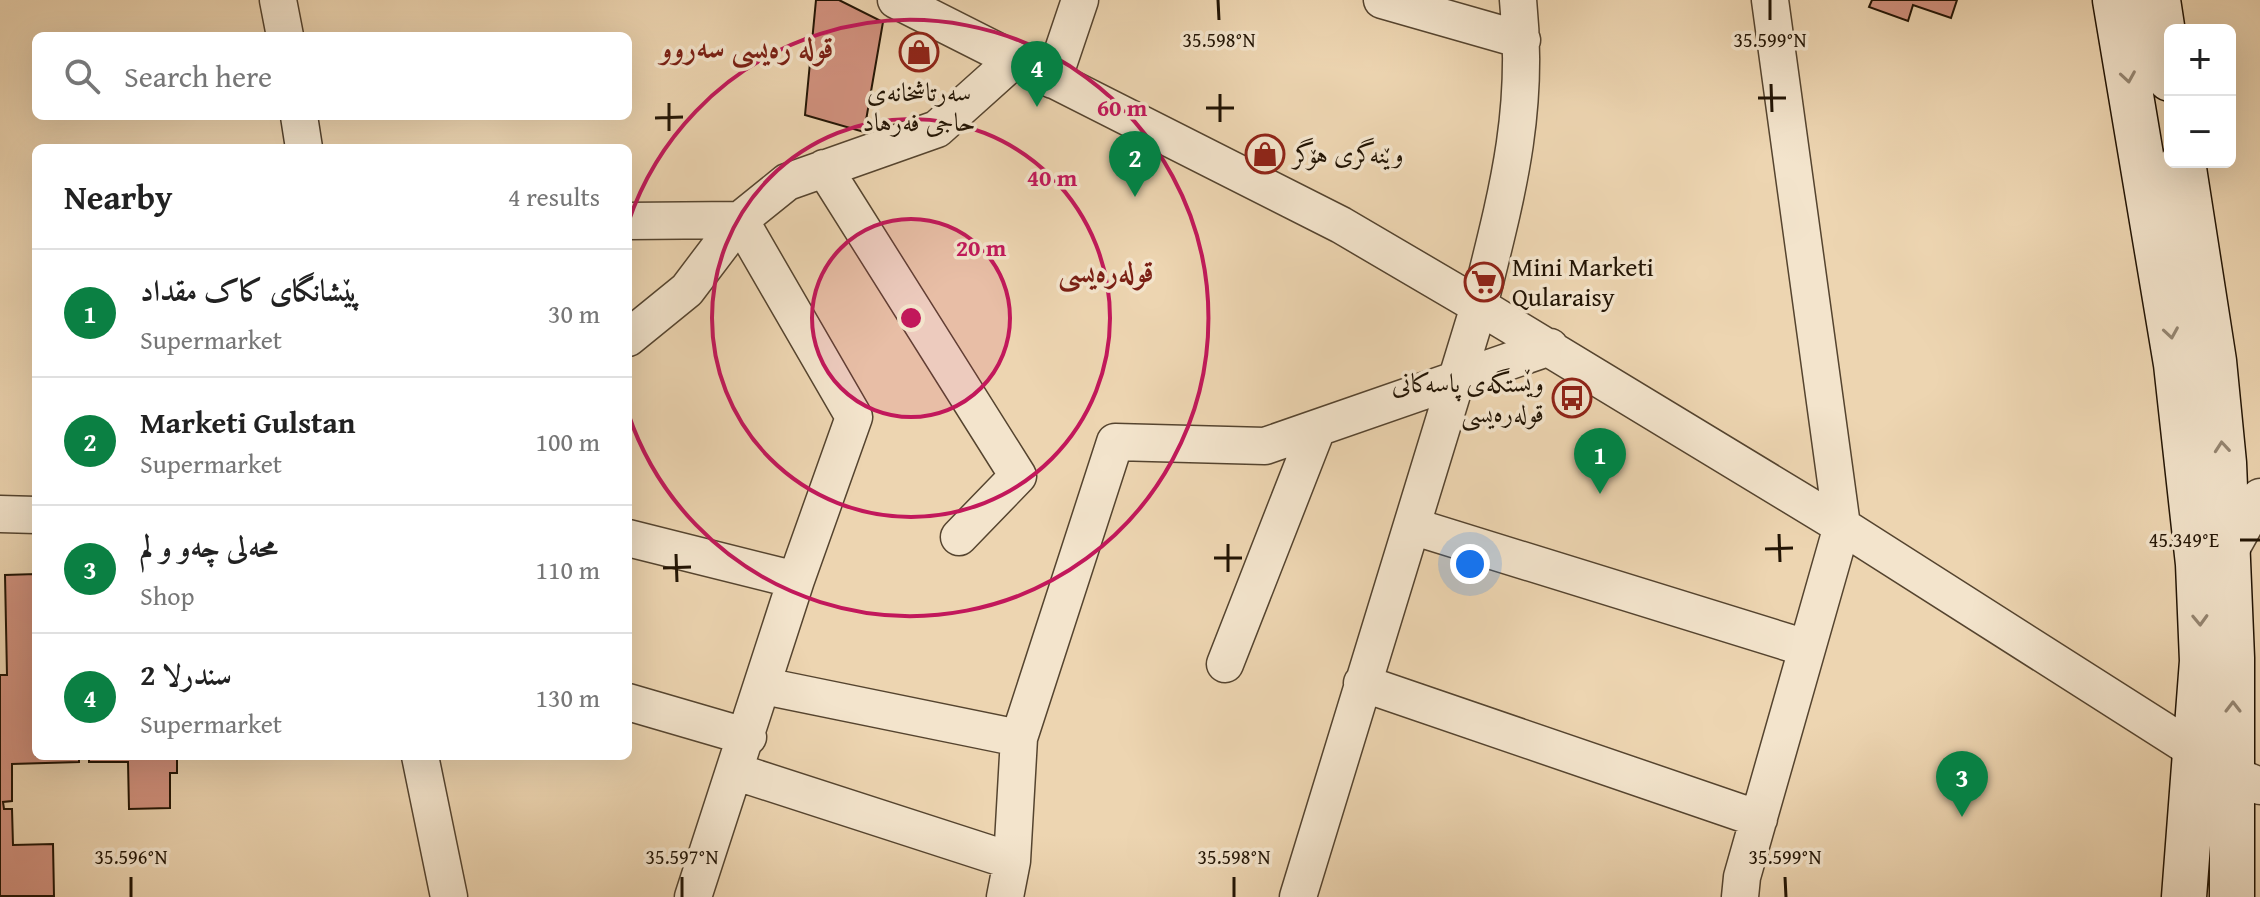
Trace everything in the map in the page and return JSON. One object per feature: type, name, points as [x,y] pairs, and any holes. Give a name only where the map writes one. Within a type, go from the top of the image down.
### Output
[{"type":"main road","points":[[2115,0],[2176,364],[2213,560]]},
{"type":"main road","points":[[2158,0],[2164,40]]},
{"type":"main road","points":[[2184,168],[2214,361],[2213,560],[2230,771],[2232,897]]},
{"type":"main road","points":[[2184,897],[2230,771]]},
{"type":"street","points":[[278,0],[284,32]]},
{"type":"street","points":[[896,0],[1341,225],[1550,347],[1842,526],[2230,771]]},
{"type":"street","points":[[1053,80],[1080,0]]},
{"type":"street","points":[[1382,0],[1522,40]]},
{"type":"street","points":[[1298,897],[1479,306],[1518,142],[1524,82],[1518,0]]},
{"type":"street","points":[[1740,897],[1842,526],[1770,0]]},
{"type":"street","points":[[632,335],[687,290],[740,220],[787,182],[937,129],[1014,60]]},
{"type":"street","points":[[300,120],[303,144]]},
{"type":"street","points":[[824,168],[1018,476],[959,537]]},
{"type":"street","points":[[632,221],[740,220]]},
{"type":"street","points":[[693,897],[737,772],[796,580],[854,417],[740,220]]},
{"type":"street","points":[[1005,897],[1012,861],[1019,738],[1115,442],[1265,446],[1550,347]]},
{"type":"street","points":[[1225,664],[1317,429]]},
{"type":"street","points":[[2213,560],[2260,497]]},
{"type":"street","points":[[0,514],[32,515]]},
{"type":"street","points":[[1412,526],[1806,648]]},
{"type":"street","points":[[632,539],[796,580]]},
{"type":"street","points":[[1362,683],[1759,819]]},
{"type":"street","points":[[764,686],[1019,738]]},
{"type":"street","points":[[632,703],[748,737]]},
{"type":"street","points":[[421,760],[449,897]]},
{"type":"street","points":[[737,772],[1012,861]]},
{"type":"building","points":[[816,0],[839,0],[883,22],[864,132],[805,115]]},
{"type":"building","points":[[1872,0],[1957,0],[1951,18],[1913,5],[1908,21],[1869,7]]},
{"type":"building","points":[[32,574],[32,760],[79,760],[12,764],[12,801],[3,802],[4,809],[12,809],[13,845],[53,844],[54,896],[0,896],[0,675],[7,675],[5,575]]},
{"type":"building","points":[[177,760],[177,773],[170,773],[170,808],[129,809],[128,762],[89,762]]},
{"type":"place","name":"سەرتاشخانەی حاجی فەرهاد","points":[[919,52]]},
{"type":"place","name":"سندرلا 2","points":[[1037,107]]},
{"type":"place","name":"وێنەگری هۆگر","points":[[1265,154]]},
{"type":"place","name":"Marketi Gulstan","points":[[1135,197]]},
{"type":"place","name":"Mini Marketi Qularaisy","points":[[1484,282]]},
{"type":"place","name":"وێستگەی پاسەكانی قولەرەیسی","points":[[1572,398]]},
{"type":"place","name":"پێشانگای کاک مقداد","points":[[1600,494]]},
{"type":"place","name":"محەلی چەو و لم","points":[[1962,817]]},
{"type":"district","name":"قولە رەیسی سەروو","points":[[747,48]]},
{"type":"district","name":"قولەرەیسی","points":[[1106,272]]}]
